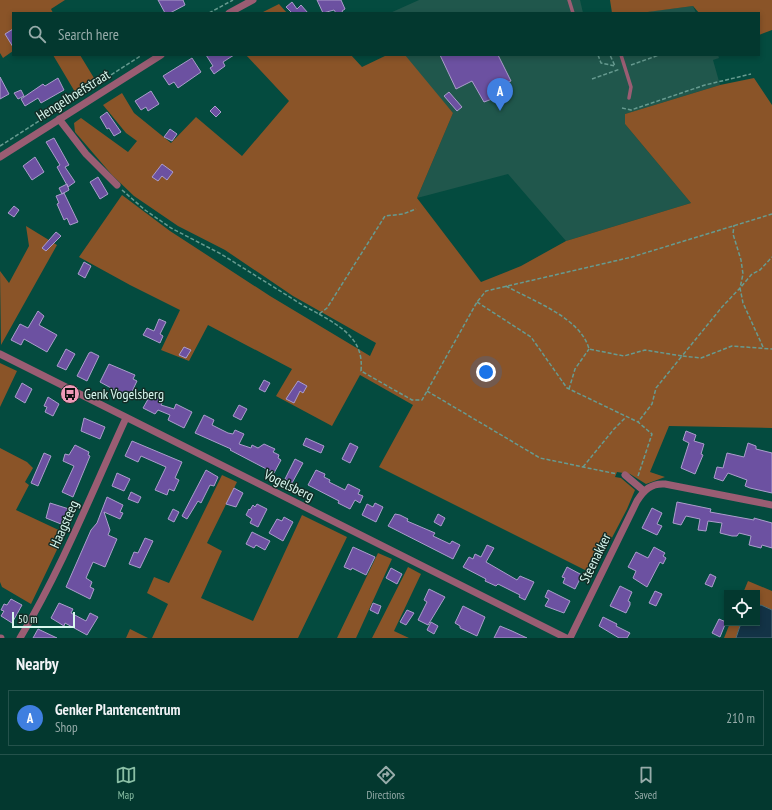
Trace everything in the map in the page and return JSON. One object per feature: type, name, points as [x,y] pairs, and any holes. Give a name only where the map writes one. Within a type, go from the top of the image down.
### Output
[{"type":"street","points":[[231,12],[253,0]]},
{"type":"street","name":"Hengelhoefstraat","points":[[0,157],[159,56]]},
{"type":"street","points":[[59,119],[86,154],[116,185]]},
{"type":"street","name":"Vogelsberg","points":[[0,354],[566,638]]},
{"type":"street","name":"Haagsteeg","points":[[20,638],[48,591],[126,418]]},
{"type":"street","points":[[625,476],[644,491],[652,485],[665,484],[772,505]]},
{"type":"street","name":"Steenakker","points":[[570,638],[636,501],[644,491]]},
{"type":"lane","points":[[569,0],[574,12]]},
{"type":"lane","points":[[621,56],[631,87],[630,98]]},
{"type":"path","points":[[211,12],[232,0]]},
{"type":"path","points":[[0,146],[140,56]]},
{"type":"path","points":[[598,56],[601,63],[615,66]]},
{"type":"path","points":[[610,56],[616,70]]},
{"type":"path","points":[[622,108],[630,110],[705,85],[751,74]]},
{"type":"path","points":[[116,185],[145,210],[171,228],[221,254],[319,314],[351,336],[362,358],[362,371],[412,400],[422,400],[477,302],[486,291],[632,257],[734,224],[772,214]]},
{"type":"path","points":[[319,314],[327,308],[385,216],[403,214],[416,209]]},
{"type":"path","points":[[734,224],[733,234],[741,260],[743,274],[740,288],[743,303],[763,347]]},
{"type":"path","points":[[638,422],[652,404],[656,388],[722,307],[752,274],[760,270],[772,257]]},
{"type":"path","points":[[506,286],[572,323],[586,339],[589,349]]},
{"type":"path","points":[[477,302],[531,337],[569,389],[638,422],[652,434],[636,484]]},
{"type":"path","points":[[589,349],[624,356],[645,350],[701,358],[732,346],[763,347],[772,349]]},
{"type":"path","points":[[569,389],[575,369],[589,349]]},
{"type":"path","points":[[427,391],[540,458],[625,476]]},
{"type":"path","points":[[583,467],[592,454],[606,440],[614,429],[627,417]]},
{"type":"shaded area","points":[[0,0],[65,0],[51,9],[52,12],[12,12],[12,52],[3,58],[0,53]]},
{"type":"shaded area","points":[[419,0],[580,0],[583,12],[392,12]]},
{"type":"shaded area","points":[[610,0],[772,0],[772,30],[760,35],[760,12],[698,12],[693,6],[648,12],[612,12]]},
{"type":"shaded area","points":[[279,4],[286,12],[263,12]]},
{"type":"shaded area","points":[[693,6],[696,12],[645,12]]},
{"type":"shaded area","points":[[54,56],[81,56],[94,78],[75,92]]},
{"type":"shaded area","points":[[247,56],[352,56],[362,67],[385,56],[406,56],[453,113],[417,198],[481,282],[521,266],[566,241],[691,203],[625,124],[625,114],[720,85],[754,78],[772,105],[772,428],[669,426],[650,472],[665,477],[646,484],[630,474],[617,472],[615,477],[621,478],[635,490],[627,509],[593,574],[379,467],[413,405],[360,375],[332,426],[276,396],[292,369],[208,325],[189,361],[161,350],[180,310],[79,257],[122,195],[170,231],[270,296],[370,356],[376,343],[293,296],[225,250],[178,226],[134,196],[112,175],[75,132],[74,123],[81,118],[128,152],[137,141],[126,133],[103,105],[122,93],[134,113],[171,143],[196,117],[242,156],[289,101]]},
{"type":"shaded area","points":[[403,56],[718,56],[719,58],[713,60],[720,85],[625,114],[625,124],[691,203],[566,241],[508,174],[417,198],[453,113]]},
{"type":"shaded area","points":[[26,226],[57,245],[1,345],[0,271],[9,283],[29,246]]},
{"type":"shaded area","points":[[0,363],[17,371],[0,407]]},
{"type":"shaded area","points":[[0,448],[27,462],[33,468],[25,482],[29,485],[16,510],[65,533],[31,604],[2,587],[0,582]]},
{"type":"shaded area","points":[[222,475],[237,482],[207,543],[222,551],[201,598],[253,621],[302,515],[347,537],[298,638],[152,638],[168,604],[147,593],[154,577],[169,583]]},
{"type":"shaded area","points":[[378,553],[392,559],[356,638],[337,638]]},
{"type":"shaded area","points":[[408,567],[421,574],[394,631],[409,638],[372,638]]},
{"type":"shaded area","points":[[748,581],[772,591],[772,610],[760,605],[760,590],[744,590]]},
{"type":"shaded area","points":[[760,605],[772,610],[772,638],[736,638],[740,626],[760,626]]},
{"type":"shaded area","points":[[729,626],[740,626],[736,638],[724,638]]},
{"type":"shaded area","points":[[130,629],[148,638],[126,638]]},
{"type":"building","points":[[158,0],[183,0],[185,5],[172,12],[164,12]]},
{"type":"building","points":[[317,0],[341,0],[345,9],[342,12],[335,12],[334,10],[323,12]]},
{"type":"building","points":[[292,2],[297,9],[301,5],[307,12],[291,12],[286,7]]},
{"type":"building","points":[[12,30],[12,45],[5,34]]},
{"type":"building","points":[[207,56],[232,56],[223,62],[225,66],[214,74],[210,68],[213,66]]},
{"type":"building","points":[[440,56],[498,56],[511,81],[491,90],[495,98],[484,102],[472,81],[456,89]]},
{"type":"building","points":[[192,58],[201,72],[178,88],[174,82],[169,85],[163,76]]},
{"type":"building","points":[[0,77],[9,94],[0,99]]},
{"type":"building","points":[[58,78],[64,90],[41,103],[38,98],[25,106],[21,99],[43,84],[45,86]]},
{"type":"building","points":[[21,90],[24,96],[18,99],[14,93]]},
{"type":"building","points":[[151,91],[159,104],[148,111],[146,107],[141,110],[135,101]]},
{"type":"building","points":[[449,92],[462,107],[457,111],[444,96]]},
{"type":"building","points":[[215,106],[221,112],[216,117],[210,111]]},
{"type":"building","points":[[107,112],[121,132],[114,136],[109,128],[107,129],[100,117]]},
{"type":"building","points":[[170,129],[177,134],[172,141],[164,137]]},
{"type":"building","points":[[54,138],[69,165],[65,167],[75,182],[68,187],[57,167],[60,165],[46,142]]},
{"type":"building","points":[[35,157],[44,172],[32,180],[23,166]]},
{"type":"building","points":[[162,164],[173,172],[167,180],[162,176],[158,181],[152,177]]},
{"type":"building","points":[[98,177],[108,194],[100,199],[90,182]]},
{"type":"building","points":[[67,184],[69,190],[62,194],[59,188]]},
{"type":"building","points":[[64,193],[78,222],[70,225],[67,218],[64,220],[57,204],[59,203],[56,196]]},
{"type":"building","points":[[14,206],[19,210],[14,217],[8,213]]},
{"type":"building","points":[[56,232],[61,236],[46,251],[42,248]]},
{"type":"building","points":[[84,262],[91,266],[85,278],[78,274]]},
{"type":"building","points":[[38,311],[44,316],[39,325],[57,335],[47,352],[24,339],[21,345],[11,340],[20,324],[28,328]]},
{"type":"building","points":[[159,319],[166,322],[160,334],[163,336],[160,343],[143,335],[147,328],[154,331]]},
{"type":"building","points":[[184,347],[191,350],[186,358],[179,355]]},
{"type":"building","points":[[66,349],[75,354],[66,370],[57,366]]},
{"type":"building","points":[[91,352],[99,356],[87,381],[77,376],[89,353]]},
{"type":"building","points":[[109,364],[135,375],[133,379],[137,381],[128,400],[118,396],[120,393],[100,382]]},
{"type":"building","points":[[264,380],[270,383],[265,392],[259,389]]},
{"type":"building","points":[[298,381],[307,386],[303,393],[300,391],[294,403],[286,399]]},
{"type":"building","points":[[22,383],[32,389],[25,403],[15,397]]},
{"type":"building","points":[[151,394],[163,401],[161,405],[174,409],[176,404],[192,412],[184,428],[168,420],[170,415],[158,410],[155,414],[143,408]]},
{"type":"building","points":[[48,397],[59,404],[53,416],[45,412],[47,407],[44,406]]},
{"type":"building","points":[[239,405],[247,409],[241,420],[233,416]]},
{"type":"building","points":[[204,415],[214,420],[212,425],[228,433],[233,434],[235,430],[244,434],[239,444],[251,448],[252,445],[258,448],[264,444],[275,449],[273,452],[279,455],[278,458],[281,460],[274,473],[230,450],[231,449],[195,433]]},
{"type":"building","points":[[84,418],[105,427],[100,439],[81,431]]},
{"type":"building","points":[[686,431],[696,435],[694,441],[704,444],[701,454],[703,455],[695,474],[681,468],[689,443],[683,440]]},
{"type":"building","points":[[306,438],[324,446],[321,453],[303,445]]},
{"type":"building","points":[[132,441],[182,462],[175,478],[179,480],[174,491],[169,489],[167,495],[155,490],[166,467],[141,456],[138,462],[125,456]]},
{"type":"building","points":[[350,443],[358,447],[350,463],[342,459]]},
{"type":"building","points":[[748,443],[756,446],[756,449],[772,453],[772,493],[745,486],[747,480],[728,473],[723,481],[714,478],[717,467],[723,468],[727,453],[744,457]]},
{"type":"building","points":[[75,445],[89,452],[88,455],[90,456],[73,497],[62,492],[74,466],[63,461],[65,454],[69,455]]},
{"type":"building","points":[[44,453],[51,456],[38,486],[31,483]]},
{"type":"building","points":[[295,459],[303,463],[292,483],[285,479]]},
{"type":"building","points":[[206,470],[218,477],[214,486],[210,485],[201,503],[198,501],[187,519],[182,516]]},
{"type":"building","points":[[316,470],[325,474],[324,477],[330,480],[329,482],[345,490],[348,484],[360,490],[358,494],[363,496],[360,503],[355,500],[350,509],[338,503],[339,501],[308,485]]},
{"type":"building","points":[[117,473],[130,479],[124,491],[112,486]]},
{"type":"building","points":[[234,488],[243,493],[236,507],[226,504]]},
{"type":"building","points":[[131,492],[141,497],[138,503],[128,499]]},
{"type":"building","points":[[107,497],[123,505],[120,512],[123,513],[120,519],[104,512],[110,530],[108,535],[117,539],[105,567],[93,562],[86,578],[92,582],[90,587],[94,589],[90,599],[66,587],[91,530],[97,523]]},
{"type":"building","points":[[677,502],[711,509],[710,512],[754,520],[754,518],[772,523],[772,548],[762,545],[761,548],[749,545],[751,536],[739,533],[737,536],[732,536],[720,533],[722,523],[708,521],[706,531],[698,530],[700,519],[686,516],[681,525],[673,523]]},
{"type":"building","points":[[50,503],[69,509],[61,524],[46,518]]},
{"type":"building","points":[[375,503],[383,507],[376,522],[362,515],[367,504],[373,507]]},
{"type":"building","points":[[257,504],[267,509],[258,527],[250,523],[252,519],[246,515],[253,505],[255,507]]},
{"type":"building","points":[[652,508],[662,513],[657,524],[662,526],[657,535],[642,528]]},
{"type":"building","points":[[173,509],[179,512],[174,522],[168,519]]},
{"type":"building","points":[[395,514],[400,515],[408,519],[407,521],[435,533],[433,536],[450,544],[452,541],[460,545],[453,559],[388,526]]},
{"type":"building","points":[[438,514],[445,518],[441,526],[434,522]]},
{"type":"building","points":[[284,517],[293,522],[283,541],[269,533],[277,519],[282,521]]},
{"type":"building","points":[[252,532],[270,541],[265,550],[256,545],[254,548],[246,544]]},
{"type":"building","points":[[145,538],[153,541],[140,568],[129,564],[134,552],[138,553]]},
{"type":"building","points":[[487,545],[494,548],[486,562],[517,580],[520,576],[534,582],[525,600],[519,597],[520,595],[498,584],[496,586],[485,581],[486,579],[463,567],[469,557],[473,559],[475,554],[481,557]]},
{"type":"building","points":[[353,547],[375,557],[366,575],[352,568],[351,570],[344,567]]},
{"type":"building","points":[[654,547],[665,553],[663,556],[666,558],[663,564],[660,562],[647,587],[633,578],[636,571],[628,567],[636,552],[648,558]]},
{"type":"building","points":[[567,567],[582,575],[575,589],[563,583],[565,578],[562,577]]},
{"type":"building","points":[[391,568],[402,574],[397,584],[386,578]]},
{"type":"building","points":[[710,574],[716,577],[712,587],[705,584]]},
{"type":"building","points":[[620,586],[632,592],[628,601],[630,602],[630,605],[626,613],[610,606]]},
{"type":"building","points":[[429,589],[445,597],[428,625],[418,620],[427,602],[424,600]]},
{"type":"building","points":[[548,590],[570,601],[564,613],[545,606],[549,599],[545,597]]},
{"type":"building","points":[[655,591],[662,594],[656,606],[649,603]]},
{"type":"building","points":[[11,599],[22,605],[12,623],[1,616],[4,611],[1,610],[4,604],[7,605]]},
{"type":"building","points":[[59,603],[73,609],[71,613],[86,621],[90,613],[98,617],[87,635],[65,623],[64,626],[51,618]]},
{"type":"building","points":[[373,603],[381,606],[378,614],[370,610]]},
{"type":"building","points":[[463,606],[485,617],[477,636],[460,628],[460,626],[455,623]]},
{"type":"building","points":[[407,610],[414,613],[406,625],[400,622]]},
{"type":"building","points":[[603,617],[630,633],[627,638],[619,638],[599,626]]},
{"type":"building","points":[[719,619],[724,621],[724,626],[720,637],[712,633]]},
{"type":"building","points":[[431,622],[438,626],[434,634],[427,630]]},
{"type":"building","points":[[500,626],[512,631],[527,638],[494,638]]},
{"type":"building","points":[[38,629],[57,638],[33,638]]},
{"type":"place","name":"Genker Plantencentrum","points":[[500,111]]},
{"type":"place","name":"Genk Vogelsberg","points":[[70,394]]}]
